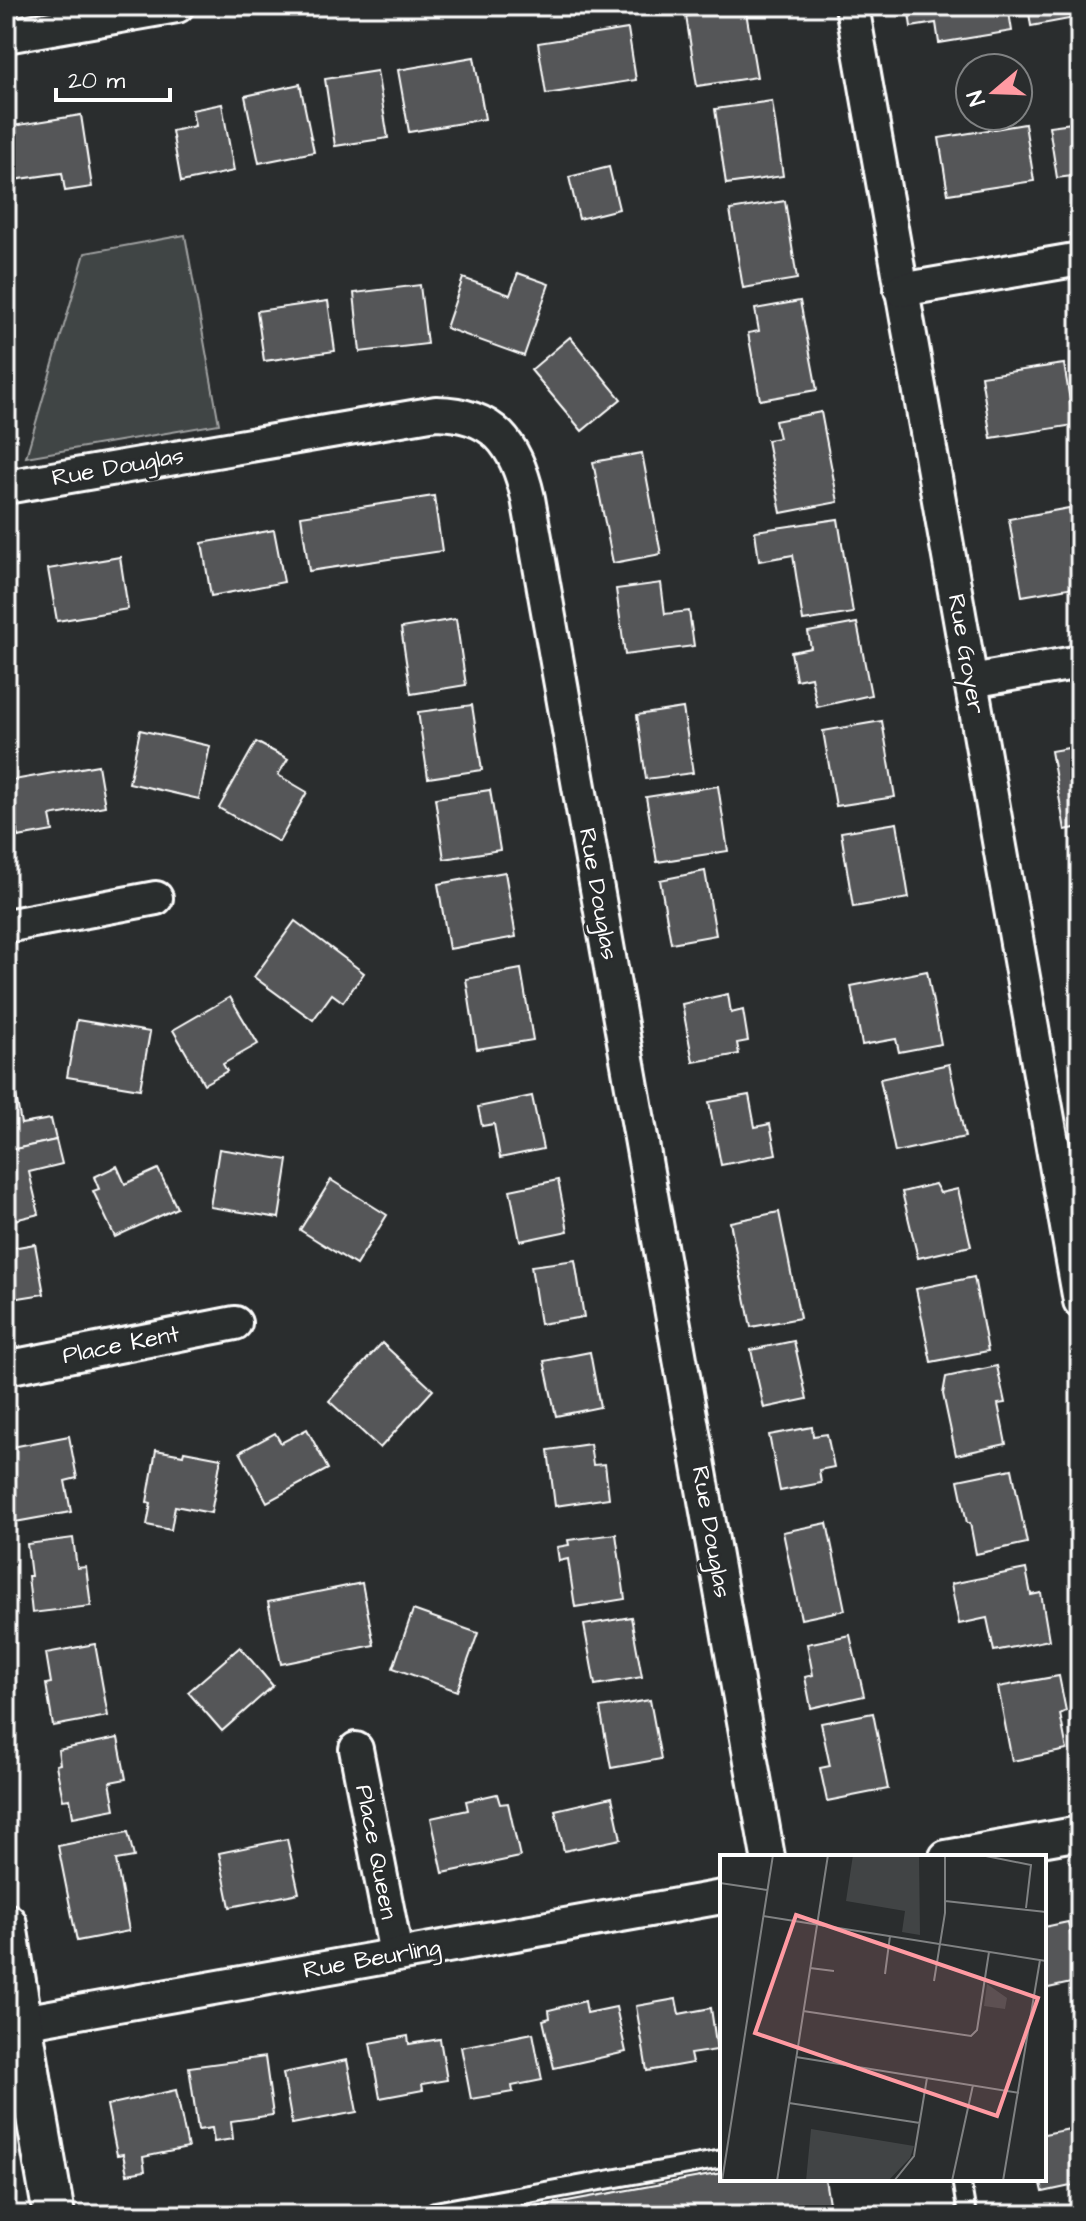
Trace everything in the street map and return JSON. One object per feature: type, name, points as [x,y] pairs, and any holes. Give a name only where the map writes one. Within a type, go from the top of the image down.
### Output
[{"type":"street","points":[[6,36],[177,6]]},
{"type":"street","name":"Rue Goyer","points":[[852,6],[1080,1301]]},
{"type":"street","points":[[901,290],[1080,259]]},
{"type":"street","name":"Rue Douglas","points":[[6,487],[436,413],[458,413],[490,426],[516,459],[528,498],[768,1855]]},
{"type":"street","points":[[971,681],[1080,662]]},
{"type":"street","points":[[6,926],[156,898]]},
{"type":"street","name":"Place Kent","points":[[6,1368],[235,1323]]},
{"type":"street","name":"Place Queen","points":[[356,1749],[396,1954]]},
{"type":"street","points":[[957,1855],[1080,1833]]},
{"type":"street","name":"Rue Beurling","points":[[14,2024],[720,1897]]},
{"type":"street","points":[[6,1924],[14,2024],[31,2083],[54,2215]]},
{"type":"lane","points":[[436,2215],[435,2211],[720,2159]]},
{"type":"lane","points":[[961,2181],[967,2215]]},
{"type":"shaded area","points":[[185,235],[219,424],[26,457],[85,253]]},
{"type":"building","points":[[702,6],[745,6],[757,77],[697,86],[686,16],[703,13]]},
{"type":"building","points":[[908,6],[1008,6],[1012,31],[939,43],[936,23],[911,27]]},
{"type":"building","points":[[1028,6],[1080,6],[1080,17],[1031,26]]},
{"type":"building","points":[[628,29],[636,80],[546,94],[538,43]]},
{"type":"building","points":[[474,57],[485,119],[409,132],[398,70]]},
{"type":"building","points":[[377,71],[388,138],[335,146],[325,79]]},
{"type":"building","points":[[300,84],[314,152],[259,163],[245,96]]},
{"type":"building","points":[[772,101],[783,176],[726,184],[715,109]]},
{"type":"building","points":[[222,104],[234,171],[181,182],[172,131],[195,126],[192,110]]},
{"type":"building","points":[[81,115],[92,187],[65,191],[62,173],[6,181],[6,127]]},
{"type":"building","points":[[1080,122],[1080,175],[1057,178],[1049,126]]},
{"type":"building","points":[[976,132],[1026,132],[1034,181],[948,194],[939,138]]},
{"type":"building","points":[[609,167],[619,209],[579,219],[569,177]]},
{"type":"building","points":[[785,201],[797,279],[743,288],[730,210]]},
{"type":"building","points":[[518,273],[549,284],[524,356],[446,328],[463,278],[510,295]]},
{"type":"building","points":[[420,285],[427,344],[360,352],[354,293]]},
{"type":"building","points":[[328,301],[335,351],[264,361],[257,311]]},
{"type":"building","points":[[800,301],[817,390],[760,400],[748,333],[759,331],[755,309]]},
{"type":"building","points":[[570,337],[621,399],[582,431],[531,370]]},
{"type":"building","points":[[1064,364],[1074,425],[991,438],[981,376]]},
{"type":"building","points":[[821,412],[838,502],[781,513],[767,440],[779,438],[775,421]]},
{"type":"building","points":[[642,453],[661,554],[613,563],[593,462]]},
{"type":"building","points":[[434,496],[442,551],[309,571],[301,516]]},
{"type":"building","points":[[1069,508],[1080,586],[1022,596],[1009,519]]},
{"type":"building","points":[[838,519],[853,613],[803,621],[793,555],[759,561],[755,531]]},
{"type":"building","points":[[274,530],[284,582],[211,596],[202,543]]},
{"type":"building","points":[[120,557],[128,609],[57,621],[48,569]]},
{"type":"building","points":[[661,583],[665,614],[689,611],[694,646],[625,655],[616,589]]},
{"type":"building","points":[[456,619],[466,685],[411,694],[401,628]]},
{"type":"building","points":[[857,623],[871,695],[817,707],[811,677],[796,680],[791,652],[811,648],[808,632]]},
{"type":"building","points":[[472,705],[482,770],[428,778],[418,712]]},
{"type":"building","points":[[683,708],[693,773],[646,779],[637,715]]},
{"type":"building","points":[[882,721],[895,797],[836,806],[823,731]]},
{"type":"building","points":[[140,730],[210,746],[199,799],[129,783]]},
{"type":"building","points":[[256,742],[288,759],[278,775],[307,792],[279,842],[219,808]]},
{"type":"building","points":[[1080,746],[1080,827],[1065,830],[1051,751]]},
{"type":"building","points":[[98,765],[105,806],[50,816],[53,831],[18,837],[8,781]]},
{"type":"building","points":[[718,786],[728,851],[657,862],[646,797]]},
{"type":"building","points":[[490,790],[500,850],[444,859],[435,798]]},
{"type":"building","points":[[897,823],[909,898],[853,907],[841,832]]},
{"type":"building","points":[[705,871],[716,935],[671,943],[660,880]]},
{"type":"building","points":[[505,872],[516,937],[449,949],[438,884]]},
{"type":"building","points":[[295,921],[364,973],[343,1002],[332,994],[313,1020],[254,977]]},
{"type":"building","points":[[521,969],[533,1040],[477,1049],[466,979]]},
{"type":"building","points":[[927,971],[941,1044],[899,1052],[896,1039],[862,1045],[851,986]]},
{"type":"building","points":[[728,994],[731,1013],[743,1010],[748,1041],[737,1043],[739,1054],[693,1062],[682,1004]]},
{"type":"building","points":[[230,997],[258,1044],[223,1064],[227,1071],[204,1084],[173,1030]]},
{"type":"building","points":[[77,1020],[150,1032],[140,1089],[67,1077]]},
{"type":"building","points":[[949,1064],[965,1137],[895,1152],[880,1079]]},
{"type":"building","points":[[13,1077],[21,1124],[51,1119],[56,1140],[6,1151],[6,1079]]},
{"type":"building","points":[[749,1095],[755,1127],[770,1124],[776,1154],[721,1165],[709,1102]]},
{"type":"building","points":[[532,1096],[543,1149],[500,1158],[494,1124],[482,1126],[478,1107]]},
{"type":"building","points":[[56,1140],[62,1164],[29,1172],[39,1214],[6,1222],[6,1151]]},
{"type":"building","points":[[219,1149],[288,1160],[279,1218],[210,1207]]},
{"type":"building","points":[[117,1166],[125,1184],[158,1169],[177,1208],[115,1237],[93,1191],[99,1189],[94,1177]]},
{"type":"building","points":[[331,1180],[387,1215],[356,1265],[300,1230]]},
{"type":"building","points":[[558,1180],[568,1231],[520,1241],[510,1190]]},
{"type":"building","points":[[935,1184],[940,1193],[958,1189],[971,1246],[918,1258],[902,1192]]},
{"type":"building","points":[[779,1212],[800,1318],[751,1327],[730,1222]]},
{"type":"building","points":[[35,1244],[44,1294],[6,1300],[6,1249]]},
{"type":"building","points":[[575,1260],[584,1317],[540,1324],[531,1266]]},
{"type":"building","points":[[974,1277],[988,1351],[931,1362],[916,1289]]},
{"type":"building","points":[[794,1341],[807,1399],[764,1408],[751,1350]]},
{"type":"building","points":[[382,1343],[433,1390],[380,1448],[329,1401]]},
{"type":"building","points":[[590,1352],[600,1407],[556,1416],[544,1361]]},
{"type":"building","points":[[997,1366],[1005,1403],[998,1404],[1006,1444],[956,1455],[943,1394],[946,1377]]},
{"type":"building","points":[[812,1427],[813,1436],[827,1434],[834,1467],[819,1470],[821,1483],[780,1491],[769,1435]]},
{"type":"building","points":[[307,1429],[328,1469],[267,1502],[240,1452],[275,1433],[281,1443]]},
{"type":"building","points":[[69,1436],[77,1478],[65,1481],[71,1512],[15,1522],[6,1479],[13,1478],[7,1448]]},
{"type":"building","points":[[590,1444],[593,1465],[605,1464],[609,1498],[555,1506],[548,1450]]},
{"type":"building","points":[[156,1450],[183,1455],[184,1451],[221,1458],[211,1513],[175,1506],[171,1530],[147,1525],[151,1503],[147,1502]]},
{"type":"building","points":[[1012,1469],[1027,1543],[976,1554],[958,1480]]},
{"type":"building","points":[[827,1523],[845,1610],[801,1619],[783,1532]]},
{"type":"building","points":[[616,1534],[625,1599],[575,1607],[568,1559],[559,1561],[557,1547],[569,1545],[568,1540]]},
{"type":"building","points":[[73,1538],[77,1568],[86,1567],[91,1606],[32,1613],[27,1544]]},
{"type":"building","points":[[1026,1569],[1031,1595],[1041,1593],[1049,1640],[994,1651],[987,1618],[959,1624],[951,1584]]},
{"type":"building","points":[[362,1583],[374,1645],[281,1664],[268,1602]]},
{"type":"building","points":[[413,1610],[478,1633],[457,1691],[393,1668]]},
{"type":"building","points":[[631,1617],[642,1677],[595,1685],[584,1625]]},
{"type":"building","points":[[850,1635],[864,1696],[811,1708],[805,1677],[813,1675],[807,1644]]},
{"type":"building","points":[[95,1644],[108,1716],[53,1726],[46,1684],[51,1683],[46,1653]]},
{"type":"building","points":[[240,1647],[273,1686],[222,1731],[188,1692]]},
{"type":"building","points":[[1059,1676],[1066,1711],[1060,1714],[1067,1750],[1012,1761],[998,1687]]},
{"type":"building","points":[[650,1700],[661,1759],[611,1768],[600,1708]]},
{"type":"building","points":[[873,1713],[888,1789],[827,1801],[820,1768],[830,1766],[821,1723]]},
{"type":"building","points":[[118,1738],[126,1779],[110,1782],[115,1809],[73,1817],[70,1799],[63,1800],[56,1765],[60,1764],[58,1750]]},
{"type":"building","points":[[497,1794],[500,1804],[508,1803],[520,1857],[443,1873],[431,1818],[468,1810],[466,1801]]},
{"type":"building","points":[[612,1797],[621,1839],[564,1851],[555,1810]]},
{"type":"building","points":[[128,1832],[134,1857],[116,1860],[129,1931],[77,1941],[58,1846]]},
{"type":"building","points":[[287,1839],[299,1893],[230,1907],[219,1853]]},
{"type":"building","points":[[1068,1922],[1080,1981],[1046,1989],[1046,1927]]},
{"type":"building","points":[[676,1999],[679,2014],[711,2008],[717,2050],[690,2054],[692,2063],[647,2071],[636,2006]]},
{"type":"building","points":[[585,2001],[587,2013],[616,2007],[626,2052],[554,2068],[543,2020],[550,2018],[549,2010]]},
{"type":"building","points":[[533,2033],[542,2080],[512,2086],[513,2092],[471,2099],[461,2047]]},
{"type":"building","points":[[408,2036],[409,2044],[440,2039],[447,2080],[422,2084],[423,2090],[380,2098],[370,2043]]},
{"type":"building","points":[[265,2057],[273,2115],[231,2121],[233,2139],[214,2142],[212,2128],[198,2130],[189,2067]]},
{"type":"building","points":[[347,2060],[357,2112],[292,2124],[283,2073]]},
{"type":"building","points":[[176,2090],[188,2148],[143,2157],[145,2171],[127,2174],[123,2154],[117,2155],[107,2105]]},
{"type":"building","points":[[1080,2127],[1080,2184],[1043,2192],[1040,2181],[1046,2181],[1046,2134]]},
{"type":"building","points":[[720,2173],[720,2181],[825,2181],[831,2215],[490,2215]]}]
